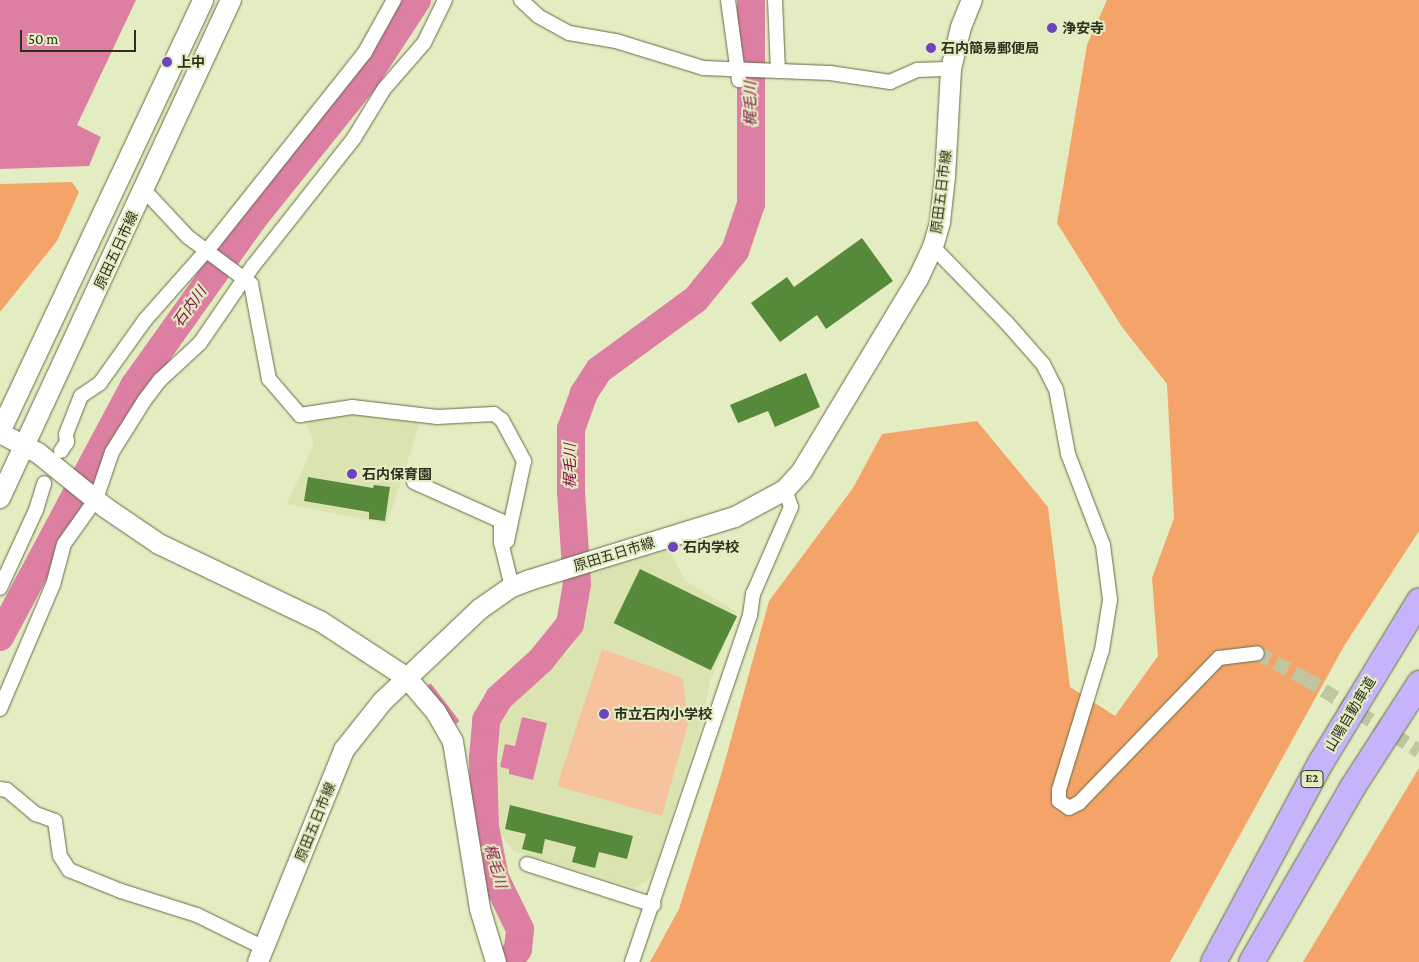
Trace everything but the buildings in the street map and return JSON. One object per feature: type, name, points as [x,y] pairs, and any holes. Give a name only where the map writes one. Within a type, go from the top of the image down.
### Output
[{"type":"highway","name":"山陽自動車道","points":[[1213,962],[1321,761],[1419,600]]},
{"type":"highway","points":[[1251,962],[1352,787],[1419,684]]},
{"type":"main road","name":"原田五日市線","points":[[0,432],[203,0]]},
{"type":"main road","name":"原田五日市線","points":[[0,498],[144,190],[230,0]]},
{"type":"main road","name":"原田五日市線","points":[[261,955],[344,750],[361,727],[407,678],[480,609],[512,587],[735,517],[785,490],[802,471],[918,279],[933,247],[940,222],[946,177],[951,69],[961,27],[972,0]]},
{"type":"main road","points":[[0,432],[59,459],[94,497],[159,544],[320,621],[407,678],[436,712],[453,742],[481,916],[496,962]]},
{"type":"street","points":[[59,459],[67,442],[65,436],[80,396],[100,383],[145,320],[208,252],[366,50],[394,0]]},
{"type":"street","points":[[0,709],[53,585],[64,544],[94,497],[112,452],[144,401],[164,376],[198,346],[243,278],[354,138],[384,89],[417,53],[445,0]]},
{"type":"street","points":[[521,0],[538,16],[569,34],[616,41],[702,68],[739,75],[775,71],[830,73],[890,82],[917,70],[951,69]]},
{"type":"street","points":[[728,0],[739,75]]},
{"type":"street","points":[[775,0],[775,71]]},
{"type":"street","points":[[144,190],[160,210],[208,252],[251,284],[269,379],[300,415],[352,407],[436,417],[494,414],[502,420],[524,461],[506,541],[501,542]]},
{"type":"street","points":[[933,247],[1006,322],[1043,364],[1056,389],[1068,454],[1103,545],[1110,600],[1102,650],[1059,790],[1059,801],[1068,808],[1079,803],[1218,658],[1258,653]]},
{"type":"street","points":[[414,482],[500,521],[501,542],[512,587]]},
{"type":"street","points":[[0,588],[36,510],[44,483]]},
{"type":"street","points":[[632,962],[654,905],[750,615],[753,594],[791,507],[785,490]]},
{"type":"street","points":[[0,789],[7,790],[36,814],[55,821],[60,856],[69,870],[120,891],[196,915],[261,955]]},
{"type":"street","points":[[527,864],[654,905]]},
{"type":"shaded area","points":[[0,0],[136,0],[77,125],[101,137],[89,166],[0,169]]},
{"type":"shaded area","points":[[1107,0],[1419,0],[1419,531],[1344,646],[1170,962],[650,962],[679,909],[722,772],[769,601],[853,488],[882,434],[977,421],[1048,507],[1070,687],[1115,716],[1158,656],[1152,578],[1174,518],[1167,384],[1122,327],[1057,223],[1087,45]]},
{"type":"shaded area","points":[[72,182],[79,192],[57,241],[0,312],[0,184]]},
{"type":"shaded area","name":"石内保育園","points":[[350,413],[420,423],[387,524],[287,504],[314,444],[305,421]]},
{"type":"shaded area","name":"市立石内小学校","points":[[669,548],[685,581],[737,612],[710,681],[703,720],[652,877],[635,888],[514,851],[498,831],[495,737],[507,707],[572,648],[585,621],[590,571]]},
{"type":"shaded area","points":[[602,649],[683,678],[688,724],[662,816],[557,786]]},
{"type":"shaded area","points":[[522,717],[547,723],[533,780],[509,774],[509,769],[500,767],[505,744],[515,746]]},
{"type":"shaded area","points":[[1419,768],[1419,962],[1303,962]]},
{"type":"waterway","name":"石内川","points":[[0,637],[134,386],[253,219],[364,81],[417,0]]},
{"type":"waterway","name":"梶毛川","points":[[509,962],[518,949],[520,929],[495,878],[485,827],[483,758],[486,720],[499,698],[541,660],[570,624],[577,584],[571,492],[571,429],[584,393],[599,370],[696,299],[735,251],[751,204],[751,0]]},
{"type":"waterway","points":[[430,686],[456,720]]},
{"type":"tunnel","points":[[1257,653],[1306,679],[1419,751]]},
{"type":"place","name":"浄安寺","points":[[1052,28]]},
{"type":"place","name":"石内簡易郵便局","points":[[931,48]]},
{"type":"place","name":"上中","points":[[167,62]]},
{"type":"place","name":"石内保育園","points":[[352,474]]},
{"type":"place","name":"石内学校","points":[[673,547]]},
{"type":"place","name":"市立石内小学校","points":[[604,714]]}]
